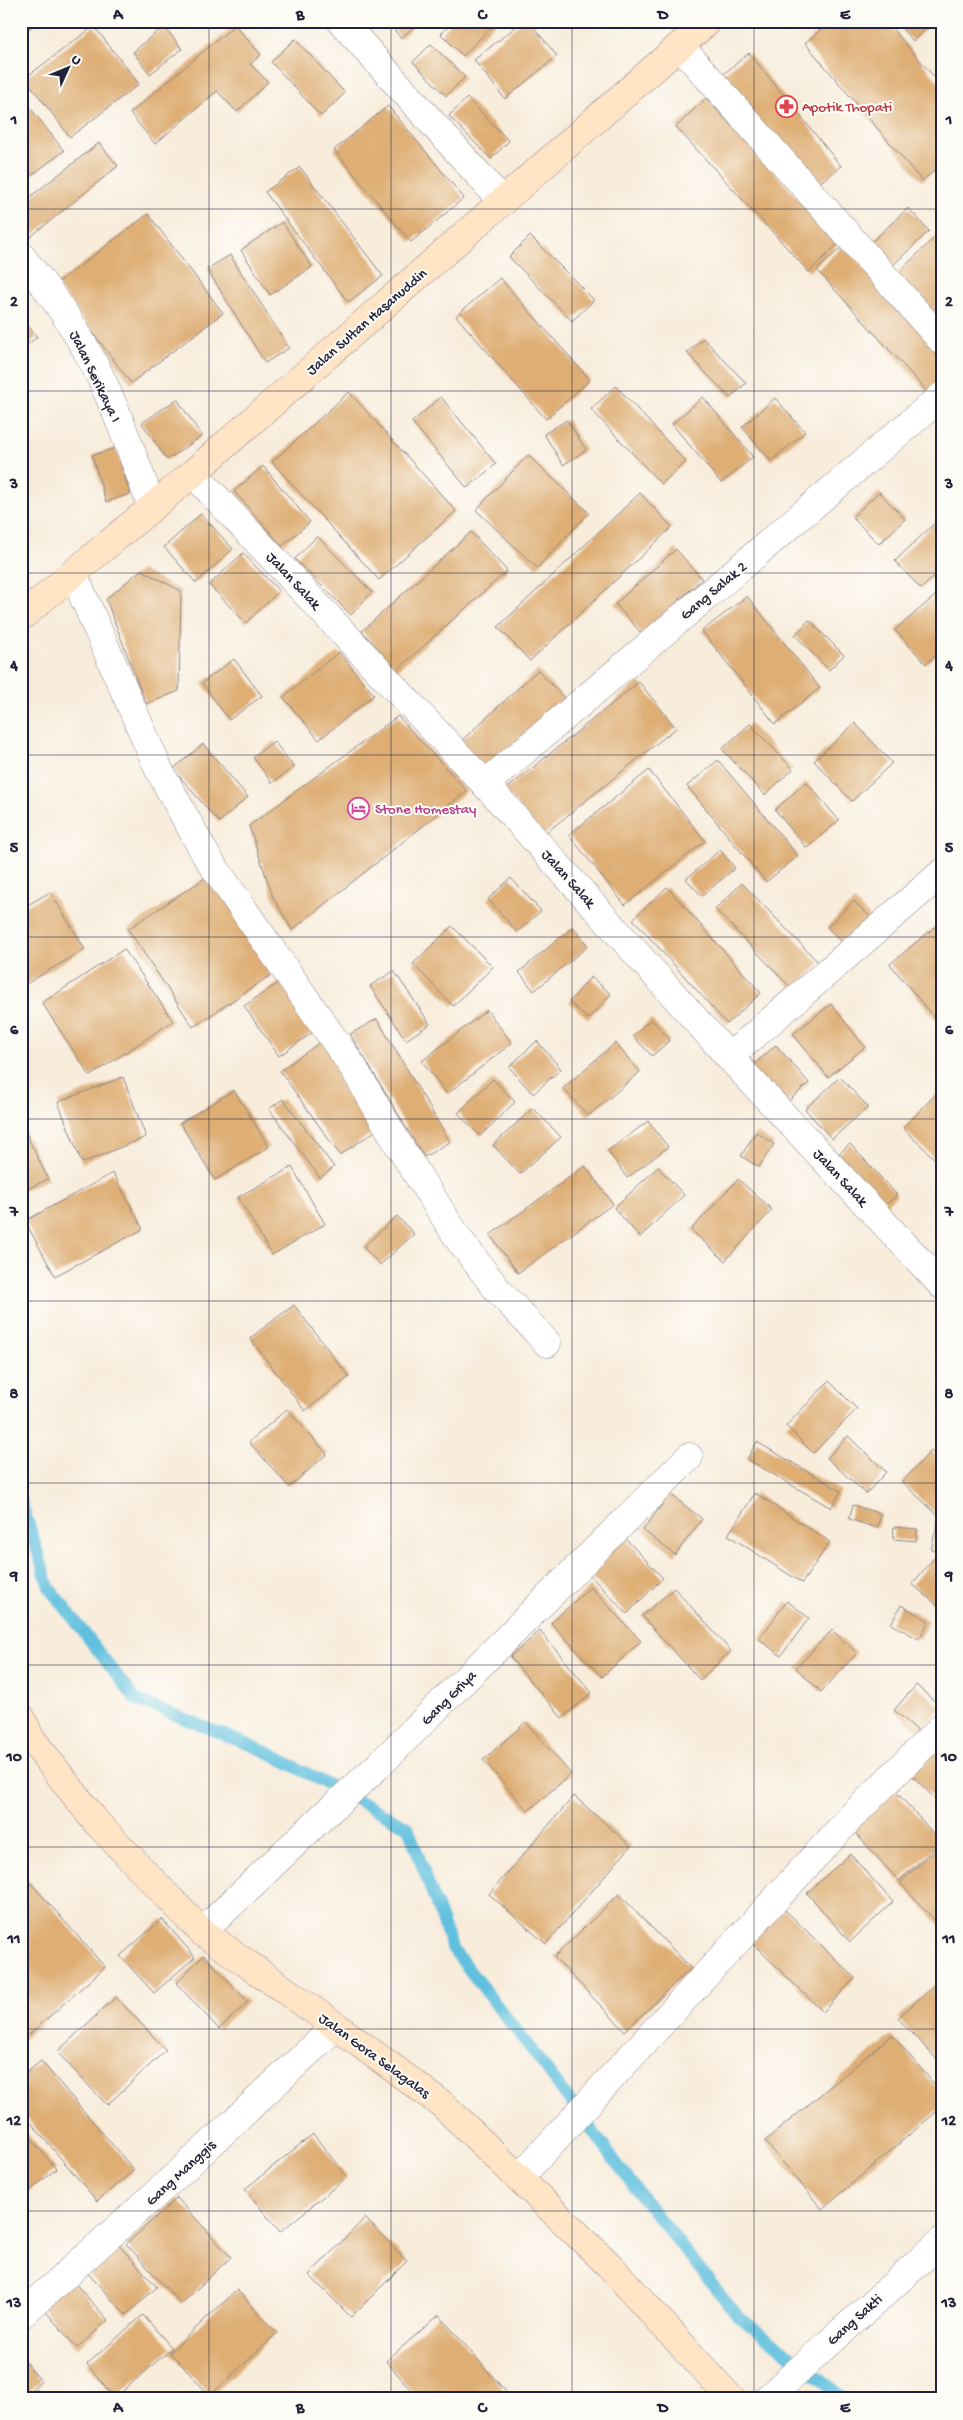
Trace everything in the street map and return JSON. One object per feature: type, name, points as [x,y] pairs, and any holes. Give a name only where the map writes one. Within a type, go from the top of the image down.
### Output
[{"type":"street","points":[[341,21],[502,202]]},
{"type":"street","name":"Jalan Sultan Hasanuddin","points":[[21,617],[193,473],[708,21]]},
{"type":"street","points":[[680,46],[942,341]]},
{"type":"street","name":"Jalan Serikaya I","points":[[21,256],[49,291],[78,335],[110,398],[152,506]]},
{"type":"street","name":"Gang Salak 2","points":[[485,784],[942,396]]},
{"type":"street","name":"Jalan Salak","points":[[193,473],[485,784],[729,1057],[942,1285]]},
{"type":"street","points":[[74,573],[159,770],[207,857],[354,1068],[401,1150],[458,1238],[496,1288],[547,1343]]},
{"type":"street","points":[[729,1057],[942,873]]},
{"type":"street","name":"Gang Griya","points":[[202,1932],[379,1765],[689,1457]]},
{"type":"street","points":[[519,2178],[853,1815],[942,1727]]},
{"type":"street","name":"Jalan Gora Selagalas","points":[[24,1733],[96,1822],[202,1932],[336,2026],[443,2105],[609,2265],[731,2399]]},
{"type":"street","name":"Gang Manggis","points":[[21,2316],[188,2165],[336,2026]]},
{"type":"street","name":"Gang Sakti","points":[[773,2393],[942,2241]]},
{"type":"building","points":[[21,21],[40,21],[21,34]]},
{"type":"building","points":[[387,21],[421,21],[401,38]]},
{"type":"building","points":[[453,21],[497,21],[463,56],[441,34]]},
{"type":"building","points":[[523,21],[529,21],[557,56],[505,99],[474,60]]},
{"type":"building","points":[[637,21],[648,21],[641,27]]},
{"type":"building","points":[[831,21],[886,21],[942,86],[942,164],[922,181],[805,43]]},
{"type":"building","points":[[895,21],[934,21],[913,41]]},
{"type":"building","points":[[235,25],[261,55],[250,64],[268,82],[237,112],[217,91],[155,144],[130,113]]},
{"type":"building","points":[[94,26],[139,84],[70,137],[25,78]]},
{"type":"building","points":[[164,26],[182,49],[150,74],[133,52]]},
{"type":"building","points":[[295,39],[345,93],[321,116],[271,62]]},
{"type":"building","points":[[431,44],[465,77],[446,96],[413,62]]},
{"type":"building","points":[[749,53],[841,166],[813,188],[721,76]]},
{"type":"building","points":[[21,96],[64,151],[21,183]]},
{"type":"building","points":[[467,98],[509,141],[491,159],[449,116]]},
{"type":"building","points":[[706,98],[839,243],[809,272],[676,127]]},
{"type":"building","points":[[388,106],[464,198],[411,242],[334,150]]},
{"type":"building","points":[[99,143],[118,166],[29,238],[21,228],[21,204]]},
{"type":"building","points":[[300,167],[383,276],[348,302],[265,192]]},
{"type":"building","points":[[908,208],[929,231],[889,269],[867,246]]},
{"type":"building","points":[[148,214],[223,313],[131,383],[56,284]]},
{"type":"building","points":[[282,222],[312,267],[270,295],[241,250]]},
{"type":"building","points":[[530,236],[594,300],[572,321],[509,257]]},
{"type":"building","points":[[935,237],[942,243],[942,301],[928,315],[893,278]]},
{"type":"building","points":[[844,245],[942,353],[942,389],[932,397],[817,270]]},
{"type":"building","points":[[230,255],[289,348],[265,363],[207,269]]},
{"type":"building","points":[[500,278],[590,380],[546,419],[456,316]]},
{"type":"building","points":[[21,318],[37,337],[21,350]]},
{"type":"building","points":[[703,338],[746,383],[730,398],[687,353]]},
{"type":"building","points":[[616,386],[686,462],[661,484],[591,409]]},
{"type":"building","points":[[349,392],[456,511],[379,580],[272,462]]},
{"type":"building","points":[[441,397],[496,464],[467,488],[412,422]]},
{"type":"building","points":[[703,397],[753,457],[721,483],[672,424]]},
{"type":"building","points":[[775,398],[805,432],[771,461],[742,427]]},
{"type":"building","points":[[177,399],[202,436],[167,460],[142,423]]},
{"type":"building","points":[[567,420],[586,450],[563,465],[544,434]]},
{"type":"building","points":[[116,448],[130,494],[106,502],[92,455]]},
{"type":"building","points":[[528,455],[589,513],[537,568],[476,510]]},
{"type":"building","points":[[263,466],[310,522],[282,546],[234,491]]},
{"type":"building","points":[[879,492],[905,519],[879,544],[852,517]]},
{"type":"building","points":[[640,493],[672,527],[530,661],[498,627]]},
{"type":"building","points":[[201,514],[233,549],[196,583],[164,547]]},
{"type":"building","points":[[942,516],[942,569],[921,589],[895,561]]},
{"type":"building","points":[[471,532],[507,571],[397,670],[362,631]]},
{"type":"building","points":[[317,536],[372,592],[351,615],[295,559]]},
{"type":"building","points":[[676,549],[702,579],[642,634],[615,604]]},
{"type":"building","points":[[243,553],[279,591],[246,623],[209,585]]},
{"type":"building","points":[[141,570],[181,591],[179,691],[146,704],[106,599]]},
{"type":"building","points":[[936,595],[942,602],[942,650],[926,664],[895,630]]},
{"type":"building","points":[[747,596],[820,688],[775,724],[702,631]]},
{"type":"building","points":[[809,620],[844,655],[829,670],[795,635]]},
{"type":"building","points":[[339,652],[374,695],[319,740],[283,697]]},
{"type":"building","points":[[234,659],[262,696],[229,720],[202,683]]},
{"type":"building","points":[[538,670],[564,698],[486,769],[461,741]]},
{"type":"building","points":[[639,682],[676,728],[542,836],[505,790]]},
{"type":"building","name":"Stone Homestay","points":[[398,716],[467,791],[292,930],[273,897],[249,826]]},
{"type":"building","points":[[855,723],[892,763],[852,801],[814,761]]},
{"type":"building","points":[[750,724],[793,769],[765,795],[722,749]]},
{"type":"building","points":[[274,741],[294,767],[272,783],[253,757]]},
{"type":"building","points":[[203,744],[248,797],[219,822],[173,769]]},
{"type":"building","points":[[718,760],[798,856],[766,882],[687,786]]},
{"type":"building","points":[[649,770],[705,841],[625,905],[569,835]]},
{"type":"building","points":[[806,782],[839,820],[807,848],[775,810]]},
{"type":"building","points":[[720,850],[735,868],[702,896],[686,879]]},
{"type":"building","points":[[214,872],[280,969],[193,1027],[128,929]]},
{"type":"building","points":[[511,878],[541,911],[517,932],[488,899]]},
{"type":"building","points":[[742,883],[820,964],[793,990],[715,909]]},
{"type":"building","points":[[667,887],[761,993],[727,1024],[633,919]]},
{"type":"building","points":[[50,892],[85,949],[21,987],[21,909]]},
{"type":"building","points":[[854,901],[873,920],[846,946],[827,927]]},
{"type":"building","points":[[942,921],[942,1027],[890,964]]},
{"type":"building","points":[[452,926],[493,967],[453,1006],[413,964]]},
{"type":"building","points":[[573,927],[588,946],[534,991],[519,972]]},
{"type":"building","points":[[124,949],[173,1021],[90,1076],[42,1003]]},
{"type":"building","points":[[394,971],[430,1024],[406,1040],[370,986]]},
{"type":"building","points":[[287,977],[322,1026],[279,1056],[244,1006]]},
{"type":"building","points":[[591,977],[611,994],[588,1019],[569,1002]]},
{"type":"building","points":[[831,1004],[865,1047],[828,1077],[793,1034]]},
{"type":"building","points":[[487,1010],[512,1043],[447,1094],[422,1061]]},
{"type":"building","points":[[377,1019],[450,1142],[424,1157],[350,1034]]},
{"type":"building","points":[[651,1019],[670,1040],[652,1056],[633,1036]]},
{"type":"building","points":[[323,1040],[384,1125],[340,1155],[280,1071]]},
{"type":"building","points":[[537,1041],[561,1069],[533,1094],[509,1067]]},
{"type":"building","points":[[615,1043],[640,1072],[588,1116],[563,1088]]},
{"type":"building","points":[[776,1045],[809,1083],[783,1106],[750,1068]]},
{"type":"building","points":[[123,1077],[146,1137],[82,1163],[58,1102]]},
{"type":"building","points":[[840,1077],[868,1107],[832,1139],[805,1109]]},
{"type":"building","points":[[493,1079],[515,1102],[480,1136],[458,1113]]},
{"type":"building","points":[[942,1088],[942,1155],[937,1161],[903,1128]]},
{"type":"building","points":[[234,1090],[269,1147],[215,1180],[180,1123]]},
{"type":"building","points":[[283,1099],[334,1167],[320,1178],[269,1109]]},
{"type":"building","points":[[533,1108],[561,1137],[520,1174],[493,1145]]},
{"type":"building","points":[[648,1121],[668,1147],[627,1178],[608,1151]]},
{"type":"building","points":[[21,1123],[48,1179],[21,1192]]},
{"type":"building","points":[[756,1132],[774,1144],[759,1167],[741,1156]]},
{"type":"building","points":[[850,1144],[897,1195],[880,1210],[833,1159]]},
{"type":"building","points":[[585,1166],[613,1204],[518,1273],[490,1235]]},
{"type":"building","points":[[292,1167],[325,1224],[272,1255],[238,1197]]},
{"type":"building","points":[[658,1167],[684,1195],[640,1237],[614,1208]]},
{"type":"building","points":[[113,1173],[143,1229],[55,1276],[25,1221]]},
{"type":"building","points":[[738,1179],[772,1210],[725,1261],[691,1230]]},
{"type":"building","points":[[397,1216],[414,1234],[380,1265],[363,1247]]},
{"type":"building","points":[[294,1305],[349,1377],[305,1411],[250,1338]]},
{"type":"building","points":[[829,1381],[857,1409],[813,1453],[786,1426]]},
{"type":"building","points":[[287,1409],[327,1454],[289,1487],[249,1442]]},
{"type":"building","points":[[848,1436],[886,1472],[866,1494],[827,1458]]},
{"type":"building","points":[[757,1442],[841,1491],[831,1508],[747,1459]]},
{"type":"building","points":[[931,1451],[942,1460],[942,1553],[931,1549],[939,1516],[902,1482]]},
{"type":"building","points":[[755,1493],[830,1542],[802,1583],[728,1535]]},
{"type":"building","points":[[670,1494],[702,1519],[675,1555],[643,1530]]},
{"type":"building","points":[[853,1505],[881,1514],[877,1528],[849,1519]]},
{"type":"building","points":[[894,1527],[917,1529],[916,1541],[893,1539]]},
{"type":"building","points":[[621,1534],[663,1578],[627,1614],[584,1569]]},
{"type":"building","points":[[934,1558],[942,1564],[942,1609],[912,1584]]},
{"type":"building","points":[[590,1587],[641,1641],[602,1677],[551,1623]]},
{"type":"building","points":[[674,1588],[731,1651],[700,1680],[642,1616]]},
{"type":"building","points":[[787,1601],[809,1618],[781,1656],[759,1639]]},
{"type":"building","points":[[901,1605],[929,1621],[919,1639],[891,1624]]},
{"type":"building","points":[[832,1630],[857,1653],[821,1692],[796,1668]]},
{"type":"building","points":[[540,1631],[592,1693],[562,1718],[510,1657]]},
{"type":"building","points":[[916,1685],[941,1707],[919,1732],[894,1710]]},
{"type":"building","points":[[526,1722],[571,1774],[528,1811],[483,1760]]},
{"type":"building","points":[[942,1736],[942,1791],[934,1798],[907,1770]]},
{"type":"building","points":[[891,1786],[941,1842],[899,1881],[848,1825]]},
{"type":"building","points":[[574,1796],[631,1846],[546,1944],[489,1894]]},
{"type":"building","points":[[942,1844],[942,1928],[900,1883]]},
{"type":"building","points":[[850,1854],[893,1902],[850,1942],[807,1893]]},
{"type":"building","points":[[21,1872],[105,1967],[21,2042]]},
{"type":"building","points":[[619,1894],[691,1968],[625,2031],[554,1957]]},
{"type":"building","points":[[784,1909],[855,1978],[823,2012],[752,1943]]},
{"type":"building","points":[[162,1919],[195,1957],[154,1993],[120,1956]]},
{"type":"building","points":[[204,1955],[248,2002],[219,2029],[176,1983]]},
{"type":"building","points":[[942,1978],[942,2065],[898,2018]]},
{"type":"building","points":[[116,1997],[166,2050],[107,2105],[57,2052]]},
{"type":"building","points":[[892,2035],[942,2093],[942,2107],[822,2209],[765,2141]]},
{"type":"building","points":[[41,2061],[134,2170],[97,2201],[21,2111],[21,2077]]},
{"type":"building","points":[[21,2126],[56,2169],[21,2198]]},
{"type":"building","points":[[313,2134],[347,2177],[280,2232],[245,2189]]},
{"type":"building","points":[[177,2198],[231,2257],[181,2304],[126,2244]]},
{"type":"building","points":[[365,2218],[407,2261],[351,2317],[309,2275]]},
{"type":"building","points":[[115,2241],[157,2287],[126,2315],[84,2269]]},
{"type":"building","points":[[71,2279],[108,2320],[77,2348],[41,2306]]},
{"type":"building","points":[[237,2290],[277,2333],[210,2396],[170,2352]]},
{"type":"building","points":[[143,2315],[172,2348],[115,2398],[87,2364]]},
{"type":"building","points":[[439,2315],[512,2399],[419,2399],[386,2361]]},
{"type":"building","points":[[21,2357],[41,2381],[21,2398]]},
{"type":"building","points":[[36,2389],[43,2399],[24,2399]]},
{"type":"waterway","points":[[21,1500],[49,1587],[135,1699],[267,1752],[408,1827],[452,1948],[535,2054],[641,2196],[738,2316],[846,2399]]},
{"type":"place","name":"Apotik Thopati","points":[[786,106]]},
{"type":"place","name":"Stone Homestay","points":[[359,808]]}]
